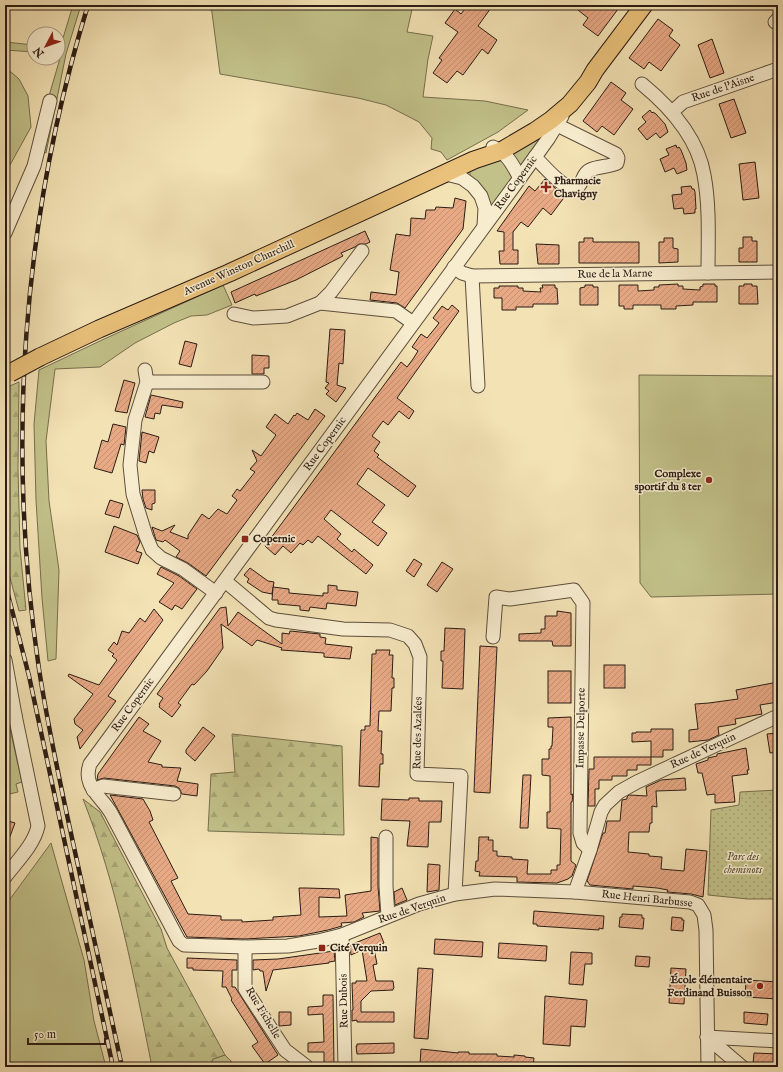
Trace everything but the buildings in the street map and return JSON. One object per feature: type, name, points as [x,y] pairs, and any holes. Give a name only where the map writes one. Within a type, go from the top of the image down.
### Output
[{"type":"main road","name":"Avenue Winston Churchill","points":[[8,374],[40,357],[446,174],[559,119],[644,5]]},
{"type":"main road","name":"Avenue Winston Churchill","points":[[497,149],[552,108],[580,80],[595,70]]},
{"type":"main road","points":[[559,119],[559,108],[573,93],[580,80]]},
{"type":"street","name":"Rue de l'Aisne","points":[[672,112],[683,102],[778,68]]},
{"type":"street","points":[[642,84],[658,97],[672,112],[698,154],[704,175],[708,213],[708,273]]},
{"type":"street","points":[[5,232],[34,166],[50,101]]},
{"type":"street","points":[[535,157],[564,186],[572,190],[579,186],[586,173],[590,170],[617,163],[618,158],[616,154],[559,119]]},
{"type":"street","name":"Rue Copernic","points":[[87,776],[90,764],[520,178],[559,119]]},
{"type":"street","points":[[497,149],[511,162],[520,178]]},
{"type":"street","points":[[446,174],[462,178],[473,186],[481,196],[485,208],[484,226]]},
{"type":"street","points":[[234,314],[253,318],[287,316],[320,303],[331,292],[362,251]]},
{"type":"street","name":"Rue de la Marne","points":[[454,267],[462,273],[472,276],[778,272]]},
{"type":"street","points":[[472,276],[478,386]]},
{"type":"street","points":[[320,303],[396,311],[413,323]]},
{"type":"street","points":[[216,593],[183,569],[161,558],[152,550],[133,494],[130,465],[135,420],[146,376],[263,382]]},
{"type":"street","name":"Rue des Azalées","points":[[224,581],[269,618],[343,629],[390,630],[408,636],[415,644],[420,657],[417,774],[461,776],[455,894]]},
{"type":"street","name":"Impasse Delporte","points":[[493,637],[496,597],[510,599],[574,590],[582,603],[580,833],[583,843],[590,850]]},
{"type":"street","points":[[5,660],[10,714],[37,816],[38,826],[36,834],[5,877]]},
{"type":"street","name":"Rue de Verquin","points":[[87,776],[93,790],[106,804],[179,941],[184,945],[245,948],[288,946],[342,935],[419,904],[455,894],[495,889],[575,892],[603,809],[605,805],[619,792],[637,782],[778,716]]},
{"type":"street","points":[[93,790],[104,786],[174,794]]},
{"type":"street","points":[[581,807],[603,809]]},
{"type":"street","points":[[386,837],[386,886],[388,916]]},
{"type":"street","name":"Rue Henri Barbusse","points":[[575,892],[690,902],[698,905],[704,915],[706,930],[708,1067]]},
{"type":"street","name":"Rue Dubois","points":[[342,935],[345,1067]]},
{"type":"street","name":"Rue Fichelle","points":[[245,948],[245,989],[285,1050],[307,1067]]},
{"type":"street","points":[[708,1037],[778,1041]]},
{"type":"street","points":[[708,1037],[742,1067]]},
{"type":"green space","points":[[73,5],[81,5],[66,54],[66,28]]},
{"type":"green space","points":[[211,5],[413,5],[407,32],[433,36],[428,59],[423,97],[485,101],[528,110],[498,132],[447,160],[441,152],[431,149],[432,138],[419,122],[386,105],[358,98],[220,74]]},
{"type":"green space","points":[[5,42],[26,44],[26,51],[5,50]]},
{"type":"green space","points":[[58,66],[64,66],[46,153],[34,147]]},
{"type":"green space","points":[[5,67],[19,79],[28,96],[31,127],[5,174]]},
{"type":"green space","points":[[549,129],[521,171],[507,152]]},
{"type":"green space","points":[[499,157],[517,179],[492,207],[483,190],[470,176],[470,171]]},
{"type":"green space","points":[[223,285],[232,305],[207,315],[191,316],[174,323],[135,343],[100,367],[55,369],[46,441],[49,501],[59,570],[56,659],[48,661],[42,598],[36,500],[34,424],[39,370]]},
{"type":"green space","name":"Complexe sportif du 8 ter","points":[[639,375],[778,376],[778,594],[651,597],[640,583]]},
{"type":"green space","points":[[19,382],[18,469],[20,548],[26,610],[19,611],[5,559],[5,388]]},
{"type":"green space","points":[[5,720],[8,720],[22,782],[16,784],[18,792],[5,795]]},
{"type":"green space","points":[[232,734],[342,746],[344,835],[208,831],[211,774],[235,772]]},
{"type":"green space","name":"Parc des cheminots","points":[[778,790],[778,899],[748,899],[708,895],[711,810],[739,805],[740,792]]},
{"type":"green space","points":[[83,799],[100,812],[161,929],[167,948],[225,1055],[213,1059],[209,1067],[152,1067],[124,932],[106,864]]},
{"type":"green space","points":[[51,843],[84,960],[94,1021],[106,1067],[5,1067],[5,906]]},
{"type":"green space","points":[[225,1055],[237,1067],[209,1067],[213,1059]]},
{"type":"railway","points":[[88,5],[66,86],[48,168],[35,251],[26,334],[23,418],[23,502],[29,586],[43,693],[61,789],[122,1067]]},
{"type":"railway","points":[[5,583],[29,676],[113,1067]]},
{"type":"place","name":"Pharmacie Chavigny","points":[[546,187]]},
{"type":"place","name":"Complexe sportif du 8 ter","points":[[709,480]]},
{"type":"place","name":"Copernic","points":[[245,539]]},
{"type":"place","name":"Cité Verquin","points":[[322,948]]},
{"type":"place","name":"École élémentaire Ferdinand Buisson","points":[[760,986]]}]
